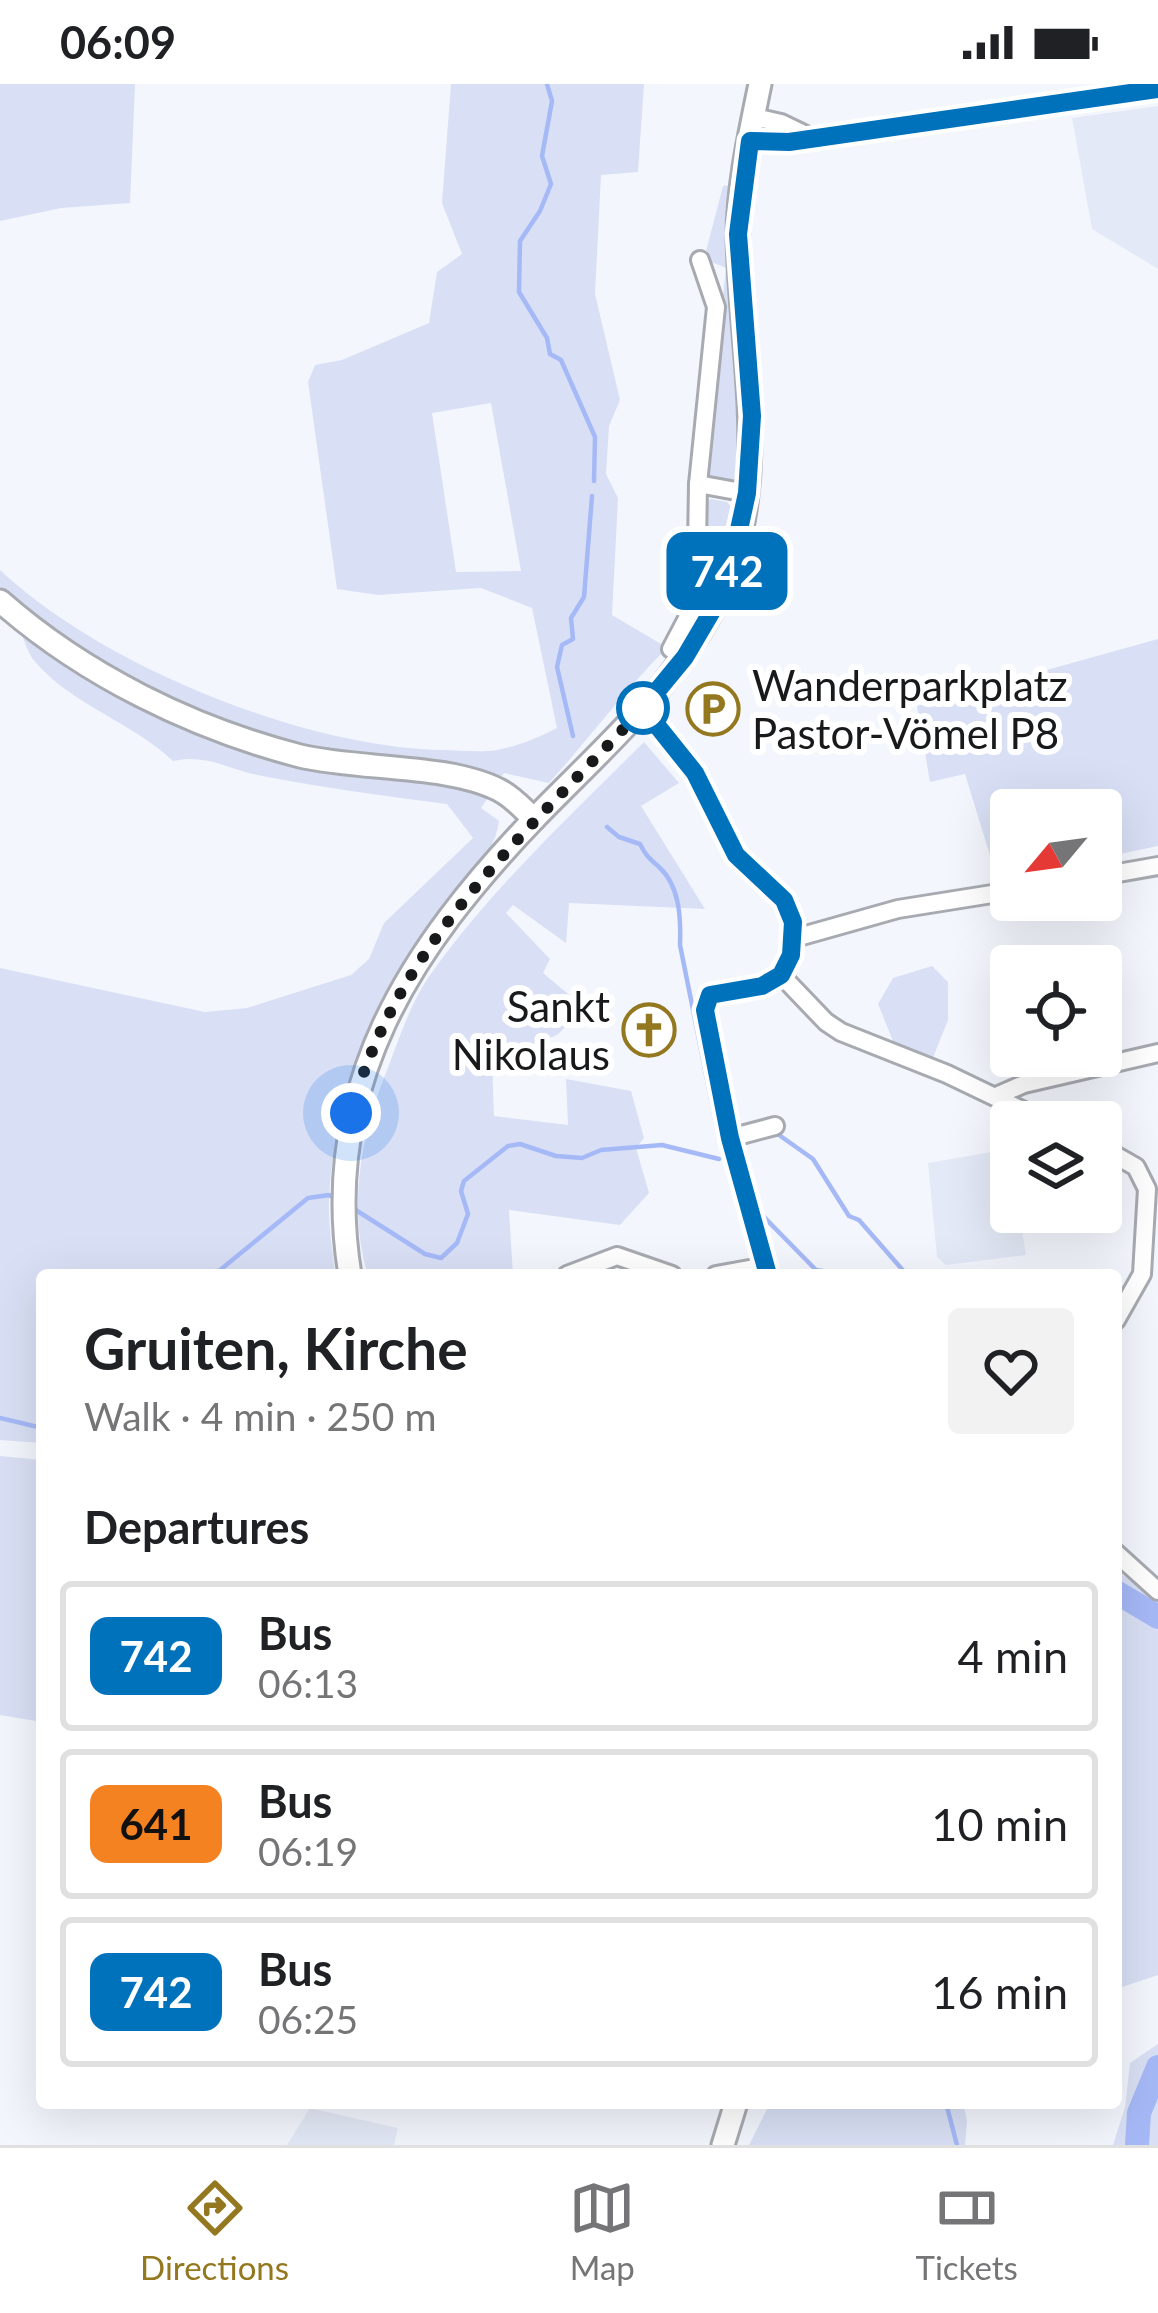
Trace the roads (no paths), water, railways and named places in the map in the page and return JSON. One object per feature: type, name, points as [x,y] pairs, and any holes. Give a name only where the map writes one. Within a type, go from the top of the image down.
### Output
[{"type":"main road","points":[[349,1269],[342,1190],[351,1113],[389,1010],[439,931],[534,819],[643,708],[685,657],[715,606],[747,493],[752,416],[738,234],[760,84]]},
{"type":"main road","points":[[0,602],[72,656],[174,712],[303,756],[481,783],[514,799],[534,819]]},
{"type":"main road","points":[[723,2145],[734,2109]]},
{"type":"street","points":[[750,141],[789,142],[1078,92],[1156,88]]},
{"type":"street","points":[[754,117],[782,123],[811,137]]},
{"type":"street","points":[[670,649],[701,592],[698,484],[716,307],[700,260]]},
{"type":"street","points":[[698,484],[747,493]]},
{"type":"street","points":[[643,708],[695,773],[736,855],[784,900],[795,938],[781,975],[762,986],[710,995],[706,1002],[730,1138],[767,1269]]},
{"type":"street","points":[[1122,872],[1158,866]]},
{"type":"street","points":[[795,938],[898,909],[990,894]]},
{"type":"street","points":[[781,975],[826,1022],[842,1032],[1006,1101]]},
{"type":"street","points":[[996,1096],[1024,1084],[1158,1053]]},
{"type":"street","points":[[730,1138],[775,1126]]},
{"type":"street","points":[[1122,1159],[1136,1167],[1147,1189],[1150,1274],[1122,1312]]},
{"type":"street","points":[[580,1269],[617,1256],[655,1269]]},
{"type":"street","points":[[1122,1558],[1158,1591]]},
{"type":"waterway","points":[[547,84],[552,101],[542,156],[551,184],[520,241],[519,292],[547,338],[550,354],[561,360],[595,437],[594,481]]},
{"type":"waterway","points":[[573,736],[557,667],[562,645],[573,639],[571,618],[584,597],[592,496]]},
{"type":"waterway","points":[[607,827],[640,844],[675,893],[680,945],[719,1139],[724,1141]]},
{"type":"waterway","points":[[779,1135],[813,1159],[849,1216],[859,1220],[902,1269]]},
{"type":"waterway","points":[[351,1207],[425,1254],[441,1258],[457,1243],[468,1214],[461,1191],[464,1181],[508,1146],[520,1144],[556,1156],[582,1158],[601,1150],[662,1145],[719,1159]]},
{"type":"waterway","points":[[221,1269],[308,1198],[329,1195],[336,1199]]},
{"type":"waterway","points":[[759,1212],[815,1269]]},
{"type":"waterway","points":[[0,1418],[36,1427]]},
{"type":"waterway","points":[[1122,1596],[1158,1617]]},
{"type":"waterway","points":[[1137,2145],[1139,2113],[1158,2067]]},
{"type":"waterway","points":[[948,2109],[957,2145]]},
{"type":"place","name":"Wanderparkplatz Pastor-Vömel P8","points":[[713,709]]},
{"type":"place","name":"Sankt Nikolaus","points":[[649,1030]]}]
